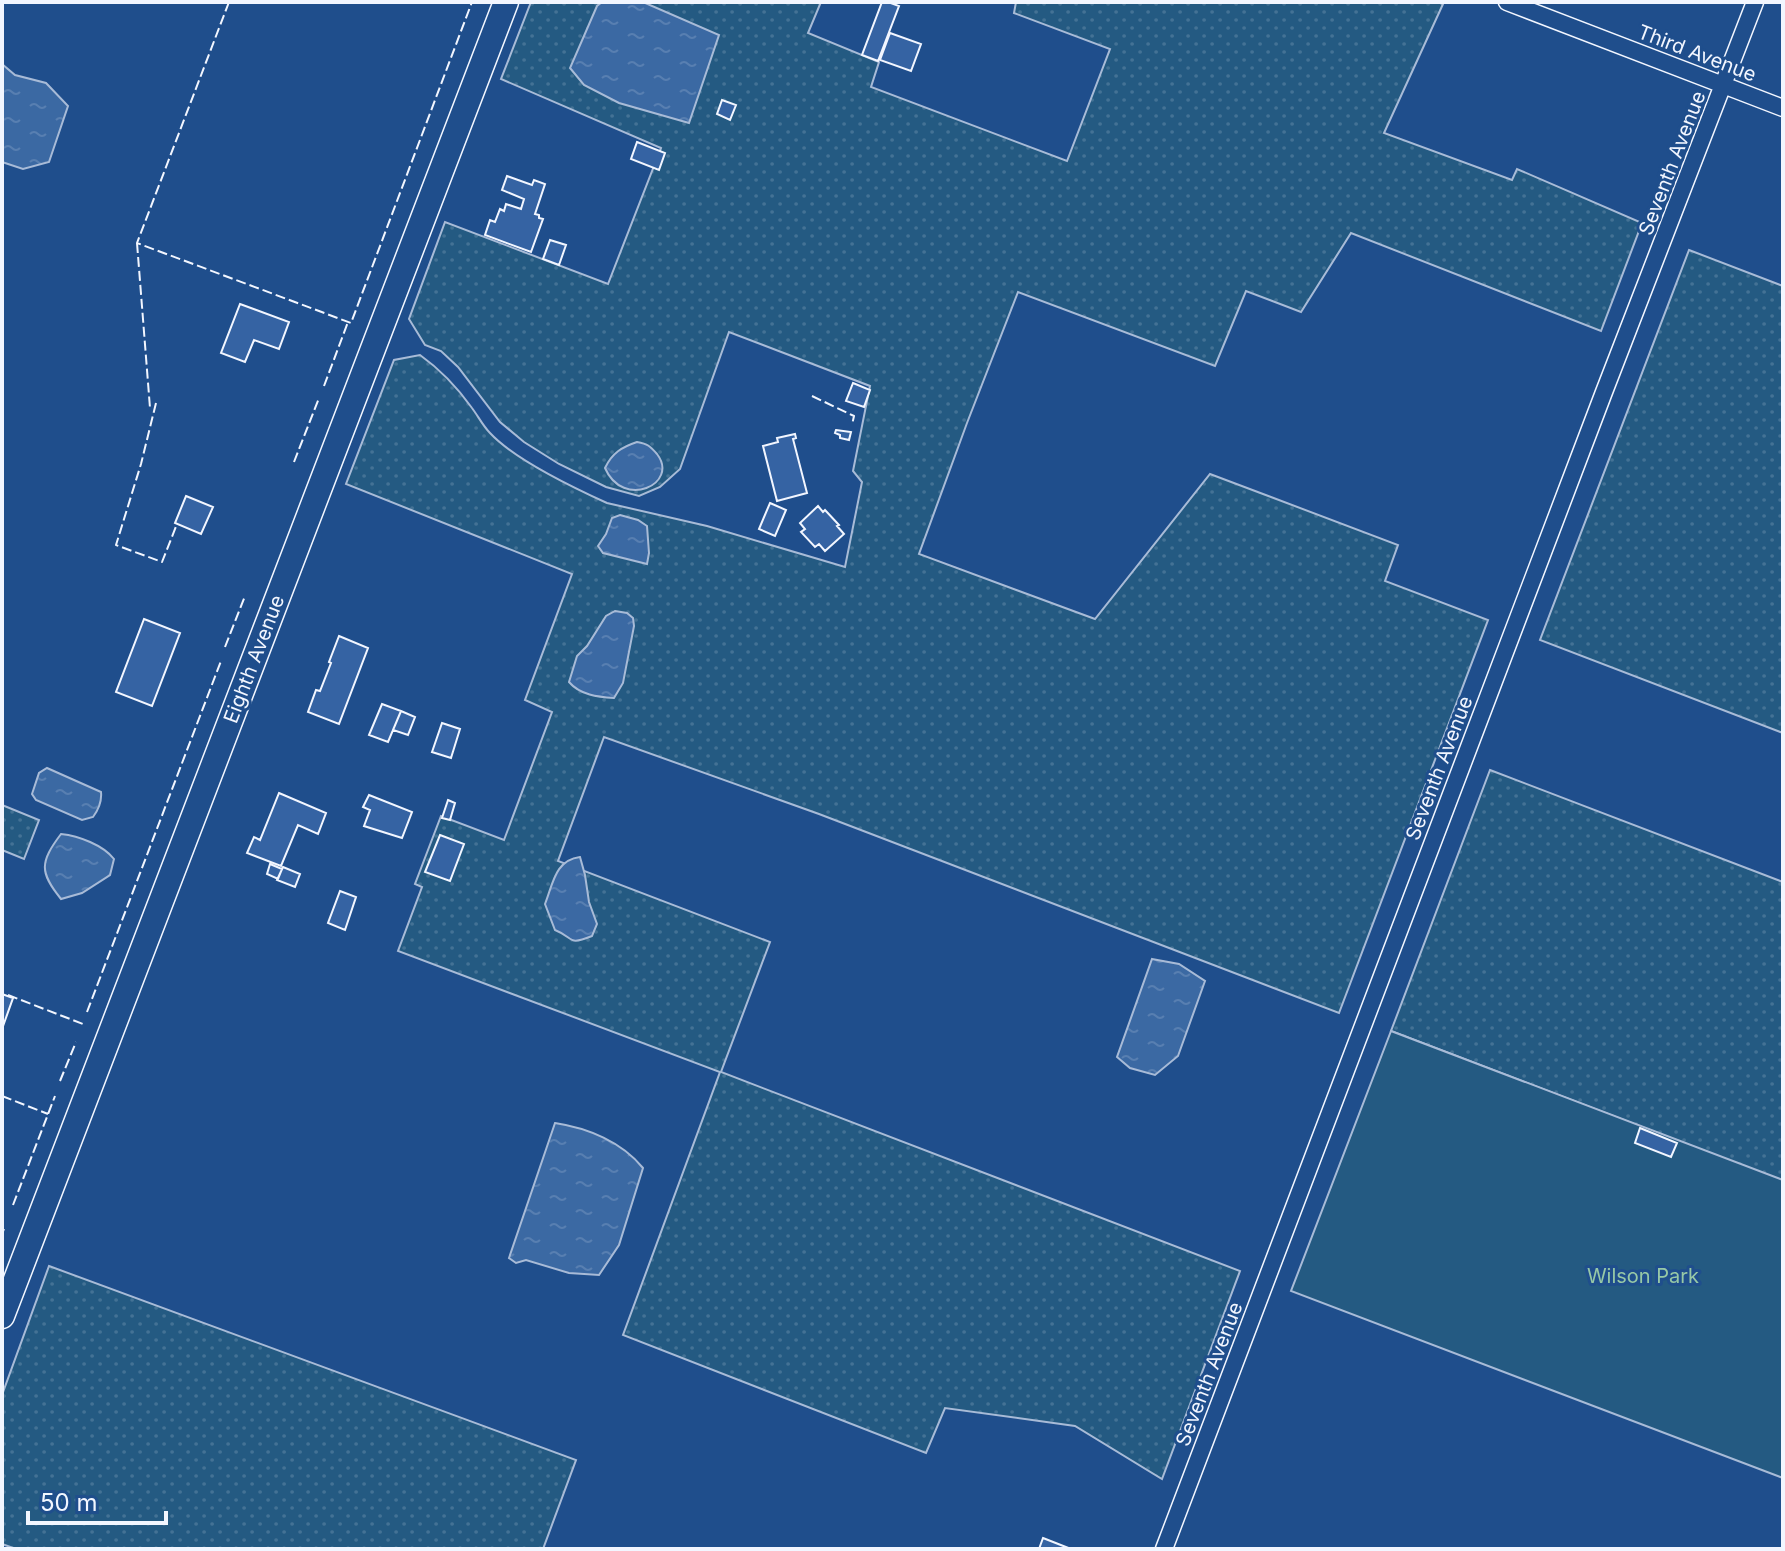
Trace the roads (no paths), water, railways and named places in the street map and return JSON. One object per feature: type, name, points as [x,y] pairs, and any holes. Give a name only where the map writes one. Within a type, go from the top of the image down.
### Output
[{"type":"main road","name":"Eighth Avenue","points":[[2,1316],[506,2]]},
{"type":"street","name":"Third Avenue","points":[[1507,2],[1783,108]]},
{"type":"street","name":"Seventh Avenue","points":[[1164,1549],[1755,2]]},
{"type":"water","points":[[602,2],[643,2],[719,35],[689,123],[619,103],[584,85],[570,68],[597,6]]},
{"type":"water","points":[[2,64],[15,75],[46,83],[68,106],[49,162],[23,169],[2,162]]},
{"type":"water","points":[[637,442],[650,447],[662,465],[661,475],[655,483],[635,490],[613,481],[605,468],[618,451]]},
{"type":"water","points":[[620,515],[647,526],[647,564],[603,553],[598,546],[612,518]]},
{"type":"water","points":[[615,611],[627,613],[633,618],[634,626],[623,683],[614,698],[578,690],[569,682],[577,656],[606,616]]},
{"type":"water","points":[[47,768],[101,792],[100,805],[93,817],[82,820],[36,800],[32,794],[39,773]]},
{"type":"water","points":[[61,834],[90,842],[114,859],[110,875],[82,893],[61,899],[49,881],[45,867],[49,852]]},
{"type":"water","points":[[580,857],[597,924],[592,936],[575,941],[555,930],[545,904],[560,868]]},
{"type":"water","points":[[1152,959],[1179,964],[1205,981],[1178,1056],[1155,1075],[1130,1068],[1117,1057]]},
{"type":"water","points":[[555,1123],[580,1128],[604,1138],[625,1151],[643,1168],[619,1245],[599,1275],[569,1273],[526,1260],[516,1263],[509,1258]]},
{"type":"park label","name":"Wilson Park","points":[[1643,1276]]}]
